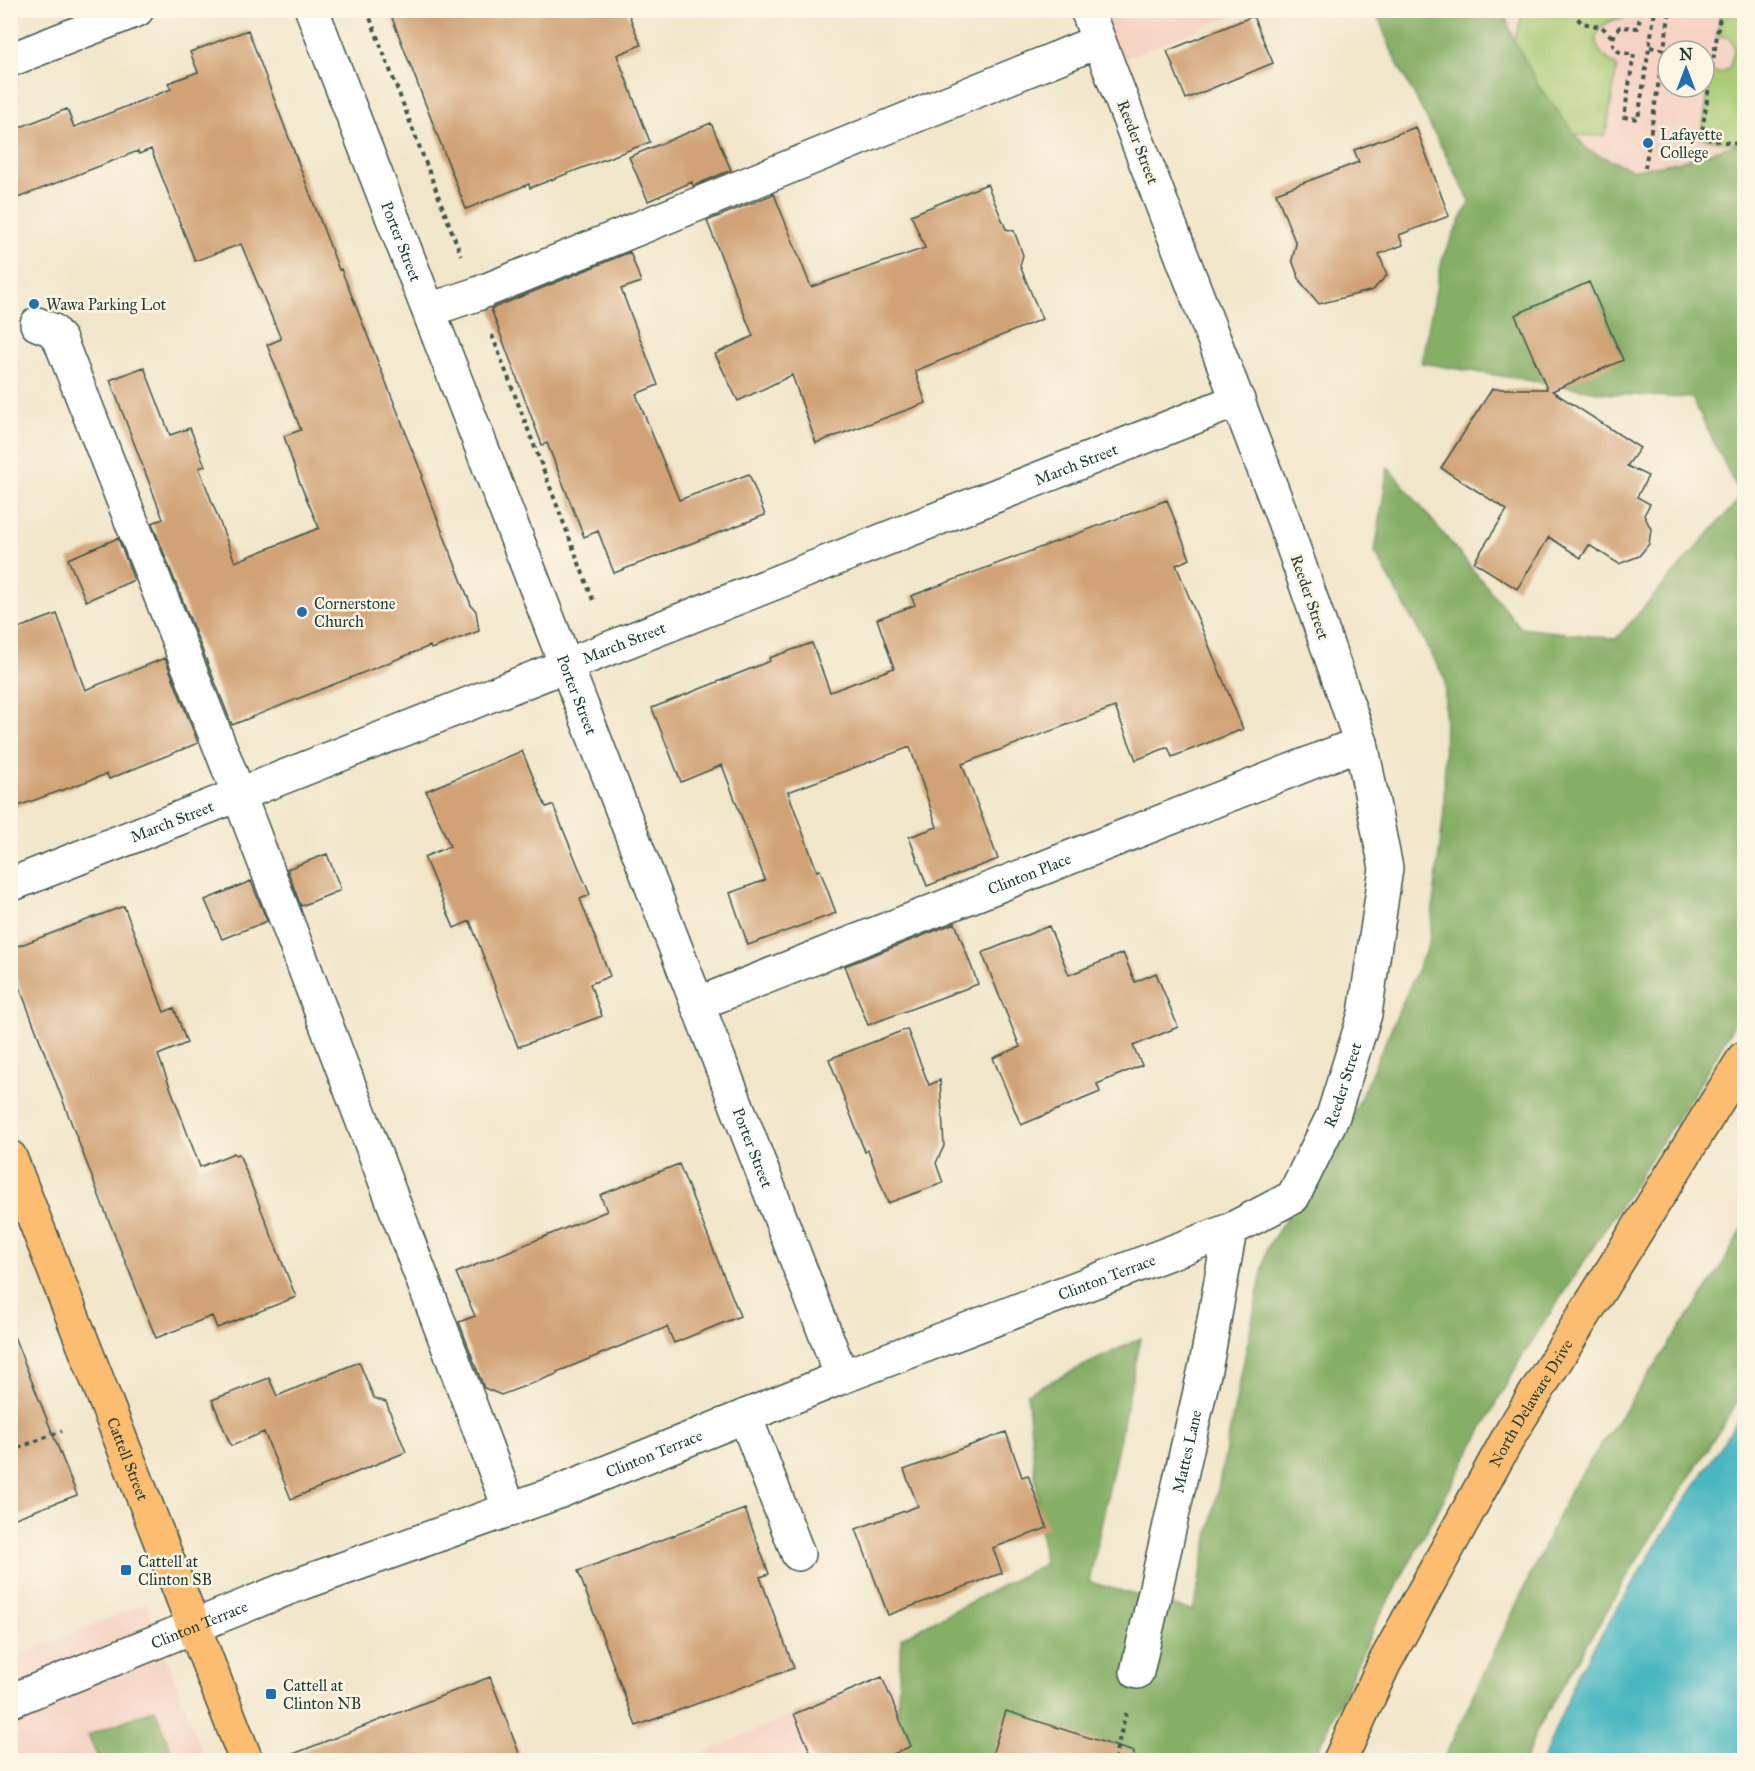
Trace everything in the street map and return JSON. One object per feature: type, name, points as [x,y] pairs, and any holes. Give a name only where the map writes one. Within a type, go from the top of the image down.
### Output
[{"type":"main road","name":"North Delaware Drive","points":[[1340,1761],[1384,1664],[1512,1431],[1744,1058]]},
{"type":"main road","name":"Cattell Street","points":[[10,1157],[246,1761]]},
{"type":"street","points":[[10,60],[138,10]]},
{"type":"street","name":"Porter Street","points":[[312,10],[842,1377]]},
{"type":"street","name":"Reeder Street","points":[[1087,10],[1284,521],[1361,743],[1386,868],[1365,1014],[1333,1116],[1293,1197]]},
{"type":"street","points":[[429,310],[477,294],[1099,40]]},
{"type":"street","points":[[38,324],[52,330],[60,340],[239,795],[510,1510]]},
{"type":"street","name":"March Street","points":[[10,885],[1238,400]]},
{"type":"street","name":"Clinton Place","points":[[697,1004],[1361,743]]},
{"type":"street","name":"Clinton Terrace","points":[[10,1701],[286,1589],[553,1494],[842,1377],[1230,1230],[1293,1197]]},
{"type":"street","name":"Mattes Lane","points":[[1137,1672],[1207,1360],[1230,1230]]},
{"type":"street","points":[[745,1416],[798,1554]]},
{"type":"path","points":[[1138,14],[1145,10]]},
{"type":"path","points":[[1579,10],[1577,18],[1582,22],[1602,27],[1613,38],[1615,49],[1618,52],[1634,54],[1624,117],[1638,119],[1655,10]]},
{"type":"path","points":[[1613,38],[1620,27],[1638,28],[1641,10]]},
{"type":"path","points":[[1666,39],[1670,10]]},
{"type":"path","points":[[1716,40],[1721,10]]},
{"type":"path","points":[[1650,47],[1656,48]]},
{"type":"path","points":[[1645,168],[1656,99]]},
{"type":"path","points":[[1707,99],[1701,138],[1744,145]]},
{"type":"path","points":[[10,1451],[62,1431]]},
{"type":"path","points":[[1114,1761],[1137,1672]]},
{"type":"shaded area","points":[[1087,11],[1244,11],[1108,65]]},
{"type":"shaded area","name":"Lafayette College","points":[[1484,11],[1744,11],[1744,334],[1678,292]]},
{"type":"shaded area","points":[[146,1603],[205,1760],[11,1760],[11,1659]]},
{"type":"shaded area","points":[[887,1673],[926,1760],[687,1760]]},
{"type":"green space","points":[[1376,11],[1503,11],[1514,40],[1539,87],[1587,150],[1633,170],[1677,162],[1744,142],[1744,1007],[1702,1080],[1521,1358],[1374,1627],[1313,1760],[895,1760],[901,1638],[1044,1564],[1027,1393],[1141,1338],[1089,1582],[1193,1611],[1267,1248],[1352,1117],[1429,943],[1444,810],[1445,679],[1375,552],[1388,467],[1521,628],[1616,639],[1741,497],[1692,398],[1612,394],[1421,363],[1443,256],[1470,201],[1394,57]]},
{"type":"green space","points":[[1524,11],[1627,11],[1625,18],[1612,21],[1601,28],[1596,39],[1602,55],[1617,66],[1604,136],[1575,135],[1539,87],[1514,40]]},
{"type":"green space","points":[[1721,11],[1744,11],[1744,145],[1701,138],[1707,99],[1716,99],[1716,72],[1729,69],[1734,50],[1732,41],[1726,37],[1717,36]]},
{"type":"green space","points":[[1744,1226],[1744,1392],[1639,1556],[1538,1728],[1525,1760],[1443,1760],[1571,1489],[1717,1274]]},
{"type":"green space","points":[[155,1709],[175,1760],[99,1760],[88,1735]]},
{"type":"water","points":[[1744,1411],[1744,1760],[1543,1760],[1578,1673],[1663,1534]]},
{"type":"building","points":[[389,10],[627,10],[641,45],[617,55],[650,142],[530,188],[529,184],[466,209]]},
{"type":"building","points":[[1253,16],[1273,63],[1186,99],[1167,51]]},
{"type":"building","points":[[248,30],[339,270],[341,269],[423,476],[421,477],[471,605],[476,611],[479,631],[431,649],[430,646],[232,725],[152,523],[163,519],[110,380],[144,367],[170,435],[190,428],[205,466],[199,468],[235,562],[319,528],[299,481],[284,436],[301,430],[267,345],[281,339],[241,244],[195,261],[151,149],[139,154],[138,151],[10,201],[10,131],[67,109],[74,127],[171,89],[168,83],[198,72],[190,52]]},
{"type":"building","points":[[711,123],[731,170],[693,186],[692,182],[648,201],[629,157]]},
{"type":"building","points":[[1416,127],[1449,216],[1399,235],[1403,245],[1379,254],[1387,275],[1373,290],[1319,304],[1300,281],[1292,260],[1296,244],[1276,193],[1359,162],[1354,150]]},
{"type":"building","points":[[987,184],[1006,229],[1014,231],[1023,255],[1020,266],[1042,319],[915,371],[926,403],[816,443],[792,375],[738,401],[715,354],[753,336],[707,221],[774,194],[811,287],[925,248],[911,215]]},
{"type":"building","points":[[630,252],[641,282],[621,289],[658,385],[636,394],[679,500],[749,474],[765,515],[614,573],[598,531],[584,537],[547,443],[542,445],[491,309]]},
{"type":"building","points":[[1589,282],[1623,360],[1552,391],[1640,448],[1627,466],[1648,476],[1637,497],[1650,504],[1644,515],[1651,529],[1649,544],[1639,556],[1619,564],[1589,545],[1581,558],[1549,537],[1517,589],[1474,562],[1507,510],[1441,468],[1492,389],[1547,389],[1515,315]]},
{"type":"building","points":[[1167,500],[1190,559],[1176,565],[1243,729],[1172,757],[1168,747],[1136,760],[1115,707],[962,764],[998,859],[927,886],[909,837],[937,827],[910,747],[788,792],[817,871],[820,870],[836,913],[748,945],[730,893],[765,880],[722,765],[681,782],[652,708],[770,661],[769,658],[812,643],[830,692],[894,668],[877,619],[915,605],[911,596]]},
{"type":"building","points":[[118,538],[134,580],[86,601],[68,559]]},
{"type":"building","points":[[57,614],[85,690],[165,658],[198,743],[109,779],[107,774],[10,809],[10,631]]},
{"type":"building","points":[[522,751],[546,807],[553,805],[590,895],[580,899],[610,976],[590,984],[602,1016],[518,1047],[470,921],[454,928],[424,857],[450,846],[426,791]]},
{"type":"building","points":[[327,854],[341,890],[301,906],[287,869]]},
{"type":"building","points":[[251,881],[267,921],[222,939],[205,900]]},
{"type":"building","points":[[124,906],[164,1012],[174,1008],[187,1043],[158,1055],[200,1167],[234,1153],[239,1154],[296,1297],[217,1328],[212,1316],[156,1338],[10,962],[10,949]]},
{"type":"building","points":[[955,923],[978,984],[868,1025],[845,966]]},
{"type":"building","points":[[1049,926],[1069,975],[1123,953],[1135,982],[1156,973],[1178,1027],[1133,1046],[1142,1065],[1097,1084],[1100,1092],[1021,1125],[993,1058],[1020,1047],[982,953]]},
{"type":"building","points":[[907,1029],[929,1085],[940,1080],[944,1146],[936,1163],[943,1183],[888,1203],[868,1150],[865,1152],[829,1059]]},
{"type":"building","points":[[679,1164],[740,1316],[674,1343],[667,1327],[501,1395],[484,1388],[459,1322],[475,1316],[456,1273],[607,1211],[600,1195]]},
{"type":"building","points":[[10,1334],[13,1334],[77,1495],[10,1520]]},
{"type":"building","points":[[359,1362],[374,1398],[386,1402],[406,1452],[291,1499],[264,1432],[231,1446],[212,1400],[269,1378],[277,1396]]},
{"type":"building","points":[[1006,1432],[1022,1477],[1028,1475],[1047,1528],[993,1548],[1002,1573],[888,1615],[856,1529],[918,1506],[904,1470]]},
{"type":"building","points":[[745,1509],[769,1574],[760,1577],[794,1668],[636,1726],[578,1571]]},
{"type":"building","points":[[490,1677],[522,1761],[284,1761],[283,1758]]},
{"type":"building","points":[[882,1677],[911,1746],[878,1761],[814,1761],[794,1714]]},
{"type":"building","points":[[1006,1711],[1134,1752],[1133,1761],[990,1761]]},
{"type":"place","name":"Lafayette College","points":[[1648,143]]},
{"type":"place","name":"Wawa Parking Lot","points":[[34,304]]},
{"type":"place","name":"Cornerstone Church","points":[[302,612]]},
{"type":"place","name":"Cattell at Clinton SB","points":[[126,1570]]},
{"type":"place","name":"Cattell at Clinton NB","points":[[271,1694]]}]
